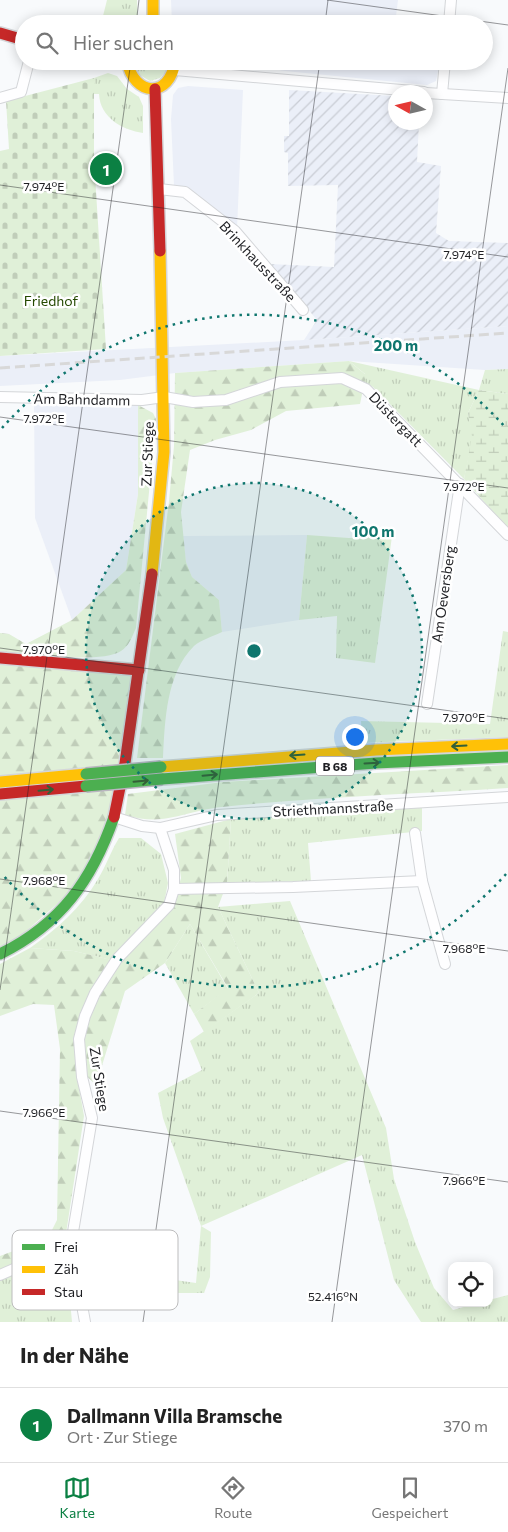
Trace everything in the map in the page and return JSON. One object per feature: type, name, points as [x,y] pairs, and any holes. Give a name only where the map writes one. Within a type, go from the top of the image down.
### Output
[{"type":"main road","points":[[153,0],[153,15]]},
{"type":"main road","points":[[0,33],[15,37]]},
{"type":"main road","points":[[128,70],[129,76],[140,87],[155,89],[168,82],[173,70]]},
{"type":"main road","name":"Zur Stiege","points":[[0,954],[30,936],[74,898],[90,875],[104,847],[114,817],[139,670],[164,452],[159,189],[155,89]]},
{"type":"main road","points":[[0,658],[139,670]]},
{"type":"main road","name":"B 68","points":[[0,782],[322,754],[508,744]]},
{"type":"main road","name":"B 68","points":[[0,794],[366,763],[508,757]]},
{"type":"street","points":[[450,15],[451,0]]},
{"type":"street","points":[[0,98],[21,92],[27,70]]},
{"type":"street","points":[[212,70],[388,89]]},
{"type":"street","points":[[442,94],[444,70]]},
{"type":"street","points":[[433,93],[508,98]]},
{"type":"street","name":"Brinkhausstraße","points":[[159,189],[185,192],[234,231],[303,310]]},
{"type":"street","name":"Düstergatt","points":[[164,397],[193,402],[226,400],[280,382],[342,378],[366,389],[508,535]]},
{"type":"street","name":"Am Bahndamm","points":[[0,397],[133,400],[164,397]]},
{"type":"street","name":"Am Oeversberg","points":[[427,704],[460,484]]},
{"type":"street","name":"Striethmannstraße","points":[[114,817],[142,826],[160,828],[217,814],[508,797]]},
{"type":"street","points":[[160,828],[174,870],[174,889],[293,887],[422,881]]},
{"type":"street","points":[[415,833],[422,881],[445,964]]},
{"type":"street","name":"Zur Stiege","points":[[73,1230],[92,1118],[82,1077],[79,1039],[84,1016],[95,993],[117,959],[169,904],[174,889]]},
{"type":"street","points":[[0,1275],[12,1270]]},
{"type":"shaded area","points":[[171,0],[398,0],[396,15],[172,15]]},
{"type":"shaded area","points":[[278,70],[438,70],[436,81],[427,85]]},
{"type":"shaded area","points":[[188,86],[243,90],[237,229],[174,186],[171,119],[173,95],[178,88]]},
{"type":"shaded area","points":[[289,90],[388,96],[388,130],[419,130],[417,162],[441,166],[436,233],[449,241],[508,243],[508,326],[304,340],[317,320],[270,264],[334,267],[338,185],[288,186],[288,153],[284,152],[284,136],[289,136]]},
{"type":"shaded area","points":[[508,326],[508,369],[485,370],[349,361],[175,373],[120,380],[0,386],[0,356],[304,340]]},
{"type":"shaded area","points":[[34,405],[138,405],[138,494],[126,570],[72,620],[35,518]]},
{"type":"shaded area","points":[[307,535],[299,620],[222,632],[219,600],[192,577],[186,562],[183,536]]},
{"type":"green space","points":[[107,0],[137,0],[138,15],[103,15]]},
{"type":"green space","points":[[136,70],[167,70],[160,78],[150,81],[136,73]]},
{"type":"green space","points":[[108,73],[117,76],[127,89],[139,97],[143,106],[143,133],[121,126],[103,110],[99,94],[94,94],[94,78]]},
{"type":"green space","name":"Friedhof","points":[[94,78],[94,160],[106,349],[0,356],[0,151],[9,149],[6,101]]},
{"type":"green space","points":[[349,361],[479,390],[468,413],[473,436],[464,479],[373,387],[364,382],[365,374]]},
{"type":"green space","points":[[349,361],[366,375],[360,404],[286,411],[251,430],[215,440],[190,450],[181,512],[186,562],[192,577],[219,600],[222,632],[194,646],[178,670],[172,684],[166,714],[163,758],[137,758],[169,501],[174,446],[175,373]]},
{"type":"green space","points":[[508,369],[508,394],[479,390],[485,370]]},
{"type":"green space","points":[[479,390],[508,394],[508,529],[464,479],[472,436],[468,413]]},
{"type":"green space","points":[[138,405],[153,413],[156,419],[136,628],[130,641],[121,651],[98,657],[81,658],[0,652],[0,633],[9,634],[26,644],[72,620],[126,570],[138,494]]},
{"type":"green space","points":[[307,535],[349,538],[392,536],[375,663],[336,658],[337,616],[299,620]]},
{"type":"green space","points":[[503,631],[508,632],[508,737],[362,743],[361,721],[490,724]]},
{"type":"green space","points":[[0,658],[139,670],[124,770],[0,782]]},
{"type":"green space","points":[[508,765],[508,788],[329,798],[222,807],[163,819],[139,818],[125,815],[128,794],[223,782]]},
{"type":"green space","points":[[121,783],[90,875],[0,954],[0,794]]},
{"type":"green space","points":[[422,807],[422,831],[308,843],[311,881],[227,883],[231,819]]},
{"type":"green space","points":[[231,819],[227,883],[218,907],[259,993],[204,1032],[194,1014],[228,988],[190,924],[165,963],[125,991],[96,1085],[75,1065],[84,1116],[67,1230],[52,1230],[57,1220],[60,1049],[54,1005],[33,1004],[0,1016],[0,964],[30,948],[74,951],[116,961],[172,910],[181,878],[175,834]]},
{"type":"green space","points":[[119,838],[141,838],[161,854],[168,883],[164,903],[111,960],[74,951],[30,948],[76,909],[101,874]]},
{"type":"green space","points":[[290,901],[386,1128],[394,1179],[415,1242],[434,1288],[448,1304],[448,1307],[453,1310],[464,1307],[493,1307],[493,1299],[508,1295],[508,1322],[421,1322],[394,1280],[362,1155],[201,1226],[163,1118],[158,1093],[202,1070],[190,1041],[259,993],[218,907]]},
{"type":"green space","points":[[190,924],[228,989],[194,1014],[165,963]]},
{"type":"green space","points":[[201,1226],[211,1232],[210,1277],[204,1293],[178,1293],[178,1280],[196,1283]]},
{"type":"green space","points":[[12,1252],[12,1274],[0,1279],[0,1256]]},
{"type":"green space","points":[[12,1274],[12,1310],[71,1310],[72,1322],[0,1322],[0,1279]]},
{"type":"railway","points":[[0,368],[508,333]]},
{"type":"traffic: fast","points":[[162,779],[376,763],[508,757]]},
{"type":"traffic: fast","points":[[86,774],[161,767]]},
{"type":"traffic: fast","points":[[86,786],[162,779]]},
{"type":"traffic: fast","points":[[0,954],[40,929],[72,898],[95,861],[114,817]]},
{"type":"traffic: slow","points":[[153,0],[153,15]]},
{"type":"traffic: slow","points":[[130,70],[137,82],[144,87],[152,89],[166,82],[173,70]]},
{"type":"traffic: slow","points":[[152,574],[164,452],[160,251]]},
{"type":"traffic: slow","points":[[161,767],[376,750],[508,744]]},
{"type":"traffic: slow","points":[[0,782],[86,774]]},
{"type":"traffic: jam","points":[[0,33],[15,37]]},
{"type":"traffic: jam","points":[[155,89],[160,251]]},
{"type":"traffic: jam","points":[[114,817],[125,763],[152,574]]},
{"type":"traffic: jam","points":[[0,658],[139,670]]},
{"type":"traffic: jam","points":[[0,794],[86,786]]},
{"type":"place","name":"Dallmann Villa Bramsche","points":[[106,169]]}]
